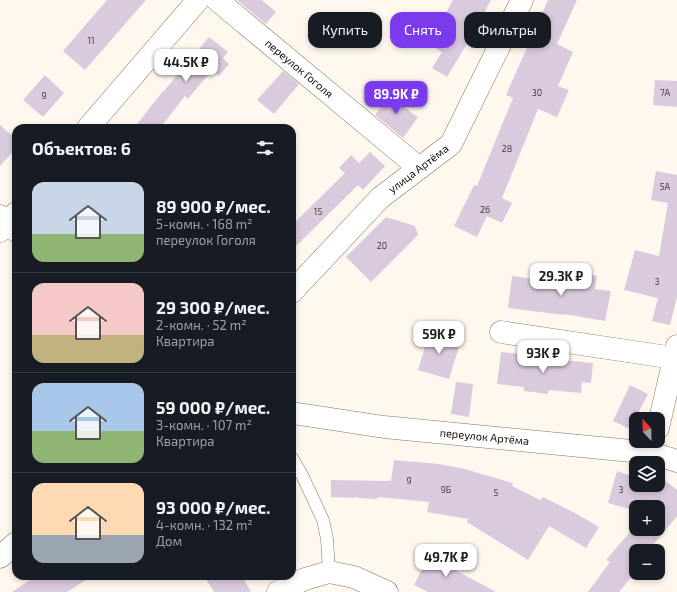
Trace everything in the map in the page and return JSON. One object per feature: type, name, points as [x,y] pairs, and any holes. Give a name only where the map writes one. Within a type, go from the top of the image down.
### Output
[{"type":"street","points":[[91,124],[198,0]]},
{"type":"street","name":"переулок Гоголя","points":[[217,0],[419,168]]},
{"type":"street","name":"улица Артёма","points":[[296,288],[380,198],[451,144],[522,0]]},
{"type":"street","points":[[501,332],[676,352],[662,412]]},
{"type":"street","name":"переулок Артёма","points":[[296,414],[384,427],[629,445]]},
{"type":"street","name":"переулок Артёма","points":[[656,448],[677,461]]},
{"type":"street","points":[[0,557],[12,546]]},
{"type":"street","points":[[278,592],[305,579],[329,572],[354,577],[387,592]]},
{"type":"lane","points":[[296,465],[323,520],[327,540],[329,572]]},
{"type":"building","points":[[107,0],[146,0],[85,70],[63,51]]},
{"type":"building","points":[[237,0],[262,0],[276,12],[266,24]]},
{"type":"building","points":[[453,0],[491,0],[485,12],[464,12],[464,48],[447,77],[432,68],[442,52],[435,48],[456,48],[456,12],[447,12]]},
{"type":"building","points":[[548,0],[577,0],[557,44],[573,52],[558,86],[569,90],[557,117],[538,109],[502,198],[512,203],[502,223],[487,216],[477,237],[454,226],[474,185],[477,186],[513,98],[506,95],[527,48],[551,48],[551,12],[543,12]]},
{"type":"building","points":[[209,37],[228,52],[223,58],[229,64],[219,76],[212,70],[188,99],[185,96],[163,124],[137,124]]},
{"type":"building","points":[[283,71],[299,84],[274,114],[257,100]]},
{"type":"building","points":[[45,75],[64,93],[43,117],[23,100]]},
{"type":"building","points":[[655,80],[677,81],[677,107],[653,105]]},
{"type":"building","points":[[392,91],[405,99],[401,105],[418,117],[403,138],[375,115]]},
{"type":"building","points":[[0,125],[12,136],[12,152],[0,166]]},
{"type":"building","points":[[370,152],[385,166],[363,190],[358,185],[296,246],[296,221],[345,173],[339,168],[351,155],[359,163]]},
{"type":"building","points":[[656,171],[677,175],[677,297],[670,325],[652,321],[658,298],[624,290],[635,250],[659,256],[668,203],[651,200]]},
{"type":"building","points":[[386,217],[415,226],[418,235],[371,282],[346,257]]},
{"type":"building","points":[[574,273],[597,276],[595,289],[611,291],[605,321],[564,314],[508,308],[512,276],[573,284]]},
{"type":"building","points":[[430,330],[461,340],[449,379],[418,370]]},
{"type":"building","points":[[501,352],[522,354],[522,356],[593,363],[591,383],[582,382],[581,393],[549,390],[548,394],[524,391],[524,387],[497,384]]},
{"type":"building","points":[[456,382],[473,384],[469,417],[451,414]]},
{"type":"building","points":[[630,385],[648,394],[639,412],[629,412],[629,429],[613,421]]},
{"type":"building","points":[[394,460],[439,464],[465,469],[513,483],[512,486],[540,500],[543,497],[599,527],[586,548],[549,526],[528,560],[467,522],[468,519],[427,512],[429,502],[377,497],[377,499],[331,497],[331,480],[391,481]]},
{"type":"building","points":[[617,471],[629,475],[629,492],[665,492],[665,481],[677,490],[677,516],[665,530],[665,500],[629,500],[629,509],[608,503]]},
{"type":"building","points":[[629,533],[629,536],[660,536],[654,544],[629,544],[629,580],[619,592],[588,592],[610,562],[606,560]]},
{"type":"building","points":[[430,553],[455,565],[453,569],[496,592],[428,592],[414,585]]},
{"type":"building","points":[[30,580],[86,580],[67,592],[12,592]]},
{"type":"building","points":[[206,580],[244,580],[251,592],[214,592]]}]
